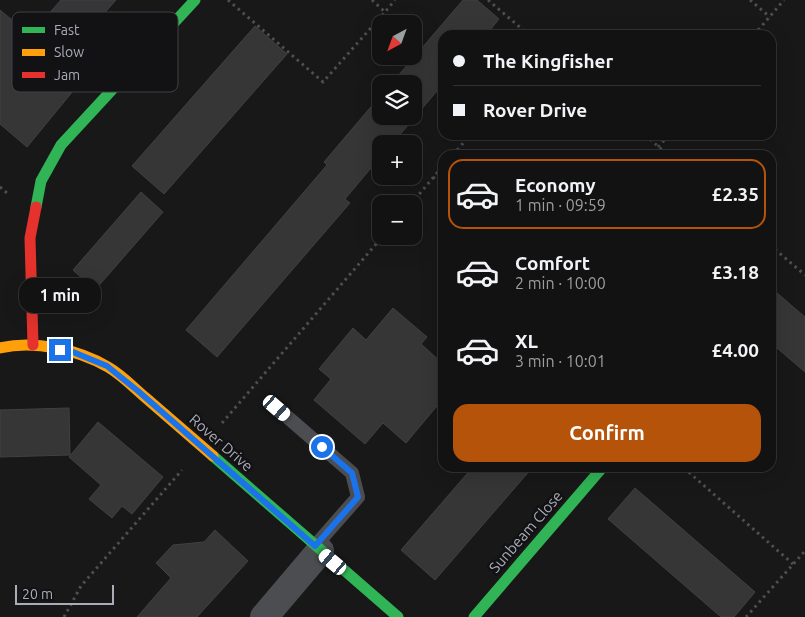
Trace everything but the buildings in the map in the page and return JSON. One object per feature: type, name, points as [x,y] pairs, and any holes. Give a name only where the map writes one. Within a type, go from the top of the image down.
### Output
[{"type":"street","points":[[178,18],[195,0]]},
{"type":"street","points":[[33,345],[30,238],[41,182],[61,145],[110,92]]},
{"type":"street","name":"Rover Drive","points":[[0,348],[5,346],[33,345],[73,352],[107,366],[398,617]]},
{"type":"street","name":"Sunbeam Close","points":[[474,617],[599,472]]},
{"type":"street","points":[[264,617],[318,549]]},
{"type":"lane","points":[[277,408],[352,473],[358,497],[318,549]]},
{"type":"path","points":[[228,0],[323,82],[395,0]]},
{"type":"path","points":[[372,0],[385,12]]},
{"type":"path","points":[[488,0],[523,30]]},
{"type":"path","points":[[750,0],[770,17]]},
{"type":"path","points":[[758,30],[784,0]]},
{"type":"path","points":[[457,150],[466,140]]},
{"type":"path","points":[[650,140],[662,150]]},
{"type":"path","points":[[658,147],[664,140]]},
{"type":"path","points":[[419,195],[438,172]]},
{"type":"path","points":[[433,178],[438,182]]},
{"type":"path","points":[[64,617],[80,586],[375,245]]},
{"type":"path","points":[[776,250],[805,275]]},
{"type":"path","points":[[689,472],[793,564]]},
{"type":"path","points":[[746,617],[805,551]]},
{"type":"traffic: fast","points":[[178,18],[195,0]]},
{"type":"traffic: fast","points":[[36,207],[41,181],[61,145],[110,92]]},
{"type":"traffic: fast","points":[[213,456],[398,617]]},
{"type":"traffic: fast","points":[[474,617],[599,472]]},
{"type":"traffic: slow","points":[[0,348],[27,345],[41,346],[69,351],[96,361],[123,378],[213,456]]},
{"type":"traffic: jam","points":[[33,345],[30,238],[36,207]]},
{"type":"route","points":[[60,350],[73,352],[107,366],[315,546],[358,497],[352,473],[322,447]]}]
